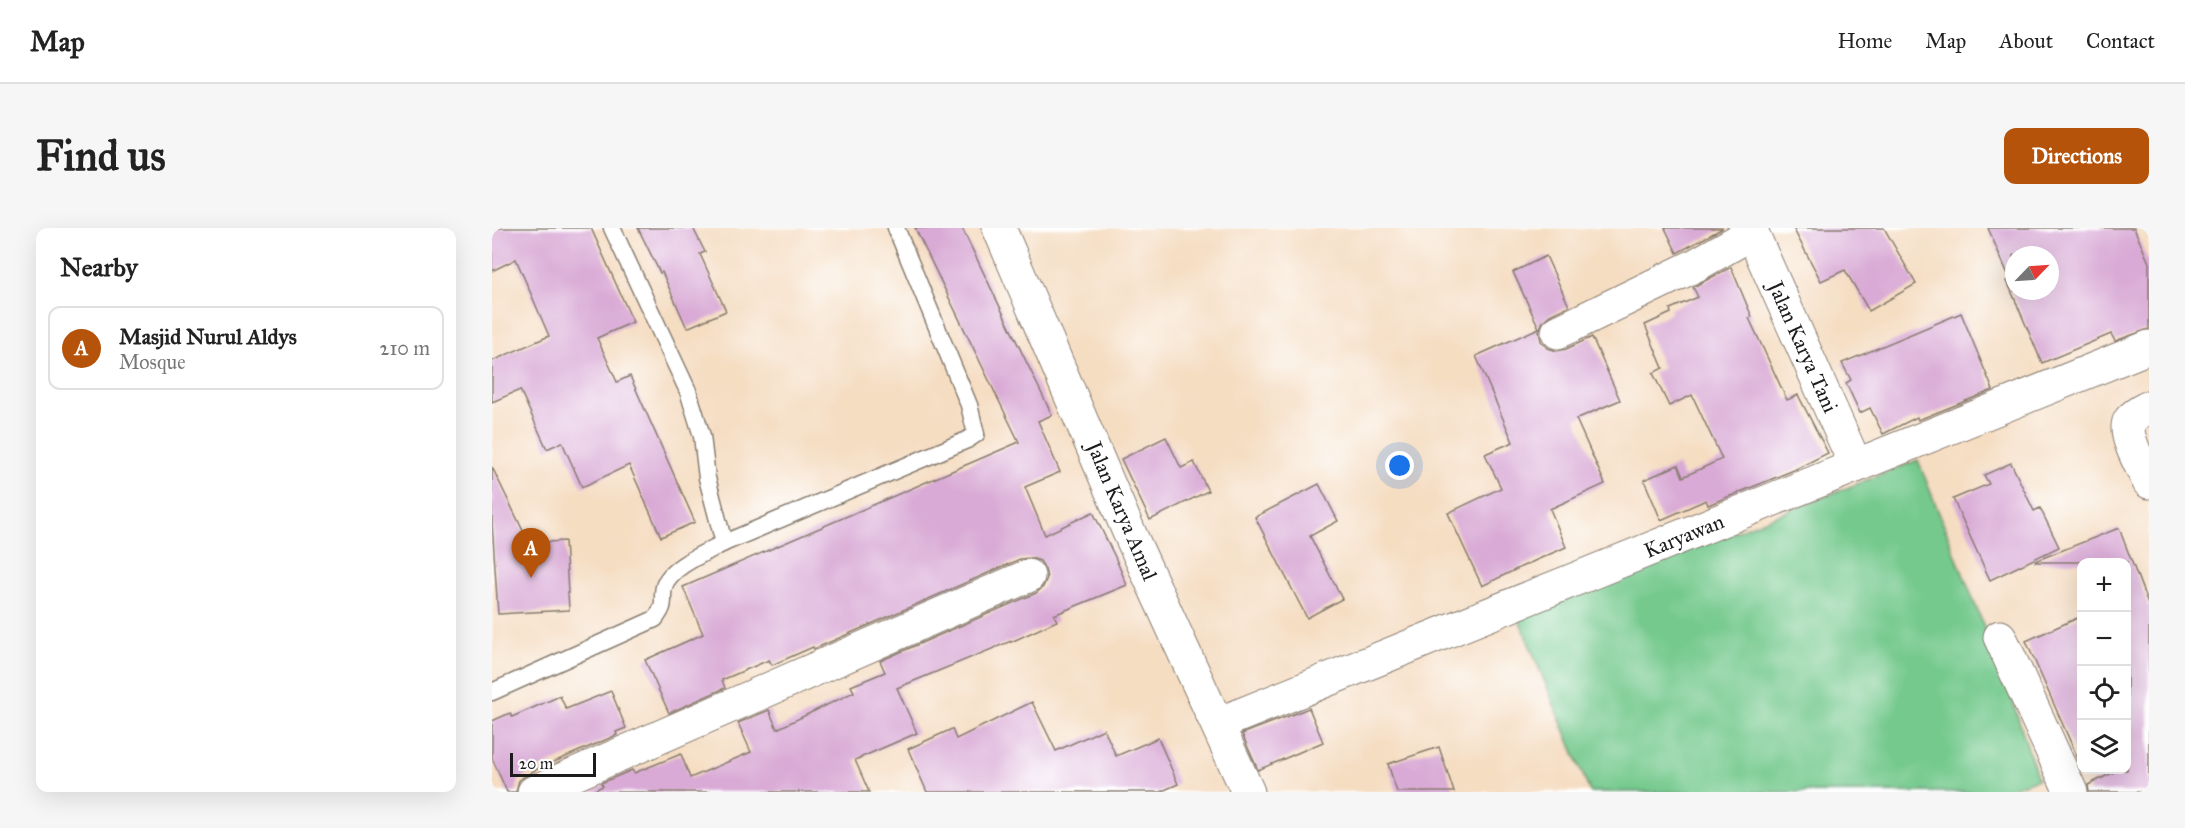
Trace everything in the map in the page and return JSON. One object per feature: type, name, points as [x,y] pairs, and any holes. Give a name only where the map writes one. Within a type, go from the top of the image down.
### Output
[{"type":"street","name":"Jalan Karya Amal","points":[[999,228],[1129,532],[1248,792]]},
{"type":"street","points":[[1558,332],[1696,265],[1751,230]]},
{"type":"street","name":"Jalan Karya Tani","points":[[1751,230],[1856,466]]},
{"type":"street","name":"Karyawan","points":[[1218,724],[2149,347]]},
{"type":"street","points":[[2149,407],[2130,420],[2127,427],[2128,436],[2149,482]]},
{"type":"street","points":[[534,792],[1028,576]]},
{"type":"street","points":[[2001,637],[2071,792]]},
{"type":"lane","points":[[612,228],[688,391],[702,436],[706,478],[724,543]]},
{"type":"lane","points":[[492,692],[656,619],[662,606],[664,586],[671,575],[685,563],[724,543],[967,440],[975,434],[969,405],[896,228]]},
{"type":"green space","points":[[1918,460],[2009,690],[2038,779],[1998,792],[1590,792],[1518,617]]},
{"type":"building","points":[[492,228],[591,228],[633,322],[597,338],[617,382],[630,376],[695,522],[661,537],[629,465],[582,487],[562,442],[547,449],[520,390],[492,402],[492,361],[549,336],[516,259],[492,271]]},
{"type":"building","points":[[638,228],[693,228],[705,252],[700,254],[726,311],[687,328],[662,272],[660,273]]},
{"type":"building","points":[[915,228],[962,228],[1052,415],[1038,421],[1060,472],[1025,487],[1045,535],[1093,512],[1127,585],[1054,615],[1057,621],[1011,642],[897,688],[917,733],[855,760],[869,792],[590,792],[603,786],[601,783],[632,770],[634,773],[681,754],[690,778],[751,752],[738,723],[769,710],[777,729],[854,692],[851,686],[885,672],[880,661],[1036,593],[1043,587],[1047,578],[1040,561],[1031,558],[1020,559],[814,649],[813,647],[772,665],[769,660],[722,680],[725,688],[669,713],[645,660],[703,634],[683,587],[1019,442]]},
{"type":"building","points":[[1665,228],[1723,228],[1677,253]]},
{"type":"building","points":[[1793,228],[1884,228],[1916,284],[1869,311],[1845,270],[1821,281]]},
{"type":"building","points":[[1988,228],[2134,228],[2149,263],[2149,329],[2115,341],[2111,334],[2042,363],[2015,300],[2059,300],[2059,246],[2005,246],[2005,267]]},
{"type":"building","points":[[1546,256],[1569,306],[1543,321],[1539,331],[1541,341],[1548,348],[1557,351],[1592,337],[1620,400],[1576,419],[1605,484],[1550,509],[1566,547],[1482,586],[1448,513],[1501,488],[1485,454],[1513,442],[1476,356],[1539,328],[1513,272]]},
{"type":"building","points":[[1731,267],[1752,317],[1749,318],[1787,400],[1798,395],[1828,453],[1794,470],[1708,505],[1706,500],[1661,520],[1644,480],[1678,465],[1683,477],[1722,459],[1692,395],[1669,406],[1653,373],[1663,368],[1645,325],[1671,313],[1670,309],[1698,297],[1693,287]]},
{"type":"building","points":[[1961,313],[1993,390],[1918,420],[1917,417],[1883,434],[1870,408],[1860,413],[1846,383],[1851,380],[1842,363]]},
{"type":"building","points":[[1166,437],[1181,468],[1194,462],[1208,491],[1150,520],[1121,459]]},
{"type":"building","points":[[2011,463],[2034,511],[2040,508],[2059,547],[1990,580],[1953,499],[1989,484],[1984,475]]},
{"type":"building","points":[[492,467],[529,543],[565,541],[569,610],[498,614],[492,522]]},
{"type":"building","points":[[1319,484],[1338,521],[1310,536],[1342,599],[1307,618],[1255,517]]},
{"type":"building","points":[[2119,528],[2130,558],[2077,558],[2077,562],[2035,561]]},
{"type":"building","points":[[2131,560],[2149,607],[2149,792],[2089,792],[2088,785],[2110,774],[2131,774]]},
{"type":"building","points":[[2077,618],[2077,757],[2026,641]]},
{"type":"building","points":[[611,691],[626,728],[616,732],[617,735],[535,770],[519,780],[516,792],[507,792],[492,758],[492,721],[510,713],[512,717],[560,696],[566,709]]},
{"type":"building","points":[[1032,702],[1056,751],[1104,729],[1116,756],[1158,738],[1178,784],[1160,792],[927,792],[908,749],[952,729],[956,739]]},
{"type":"building","points":[[1309,708],[1323,742],[1258,770],[1242,734]]},
{"type":"building","points":[[1439,747],[1454,792],[1397,792],[1388,764]]},
{"type":"place","name":"Masjid Nurul Aldys","points":[[531,578]]}]
